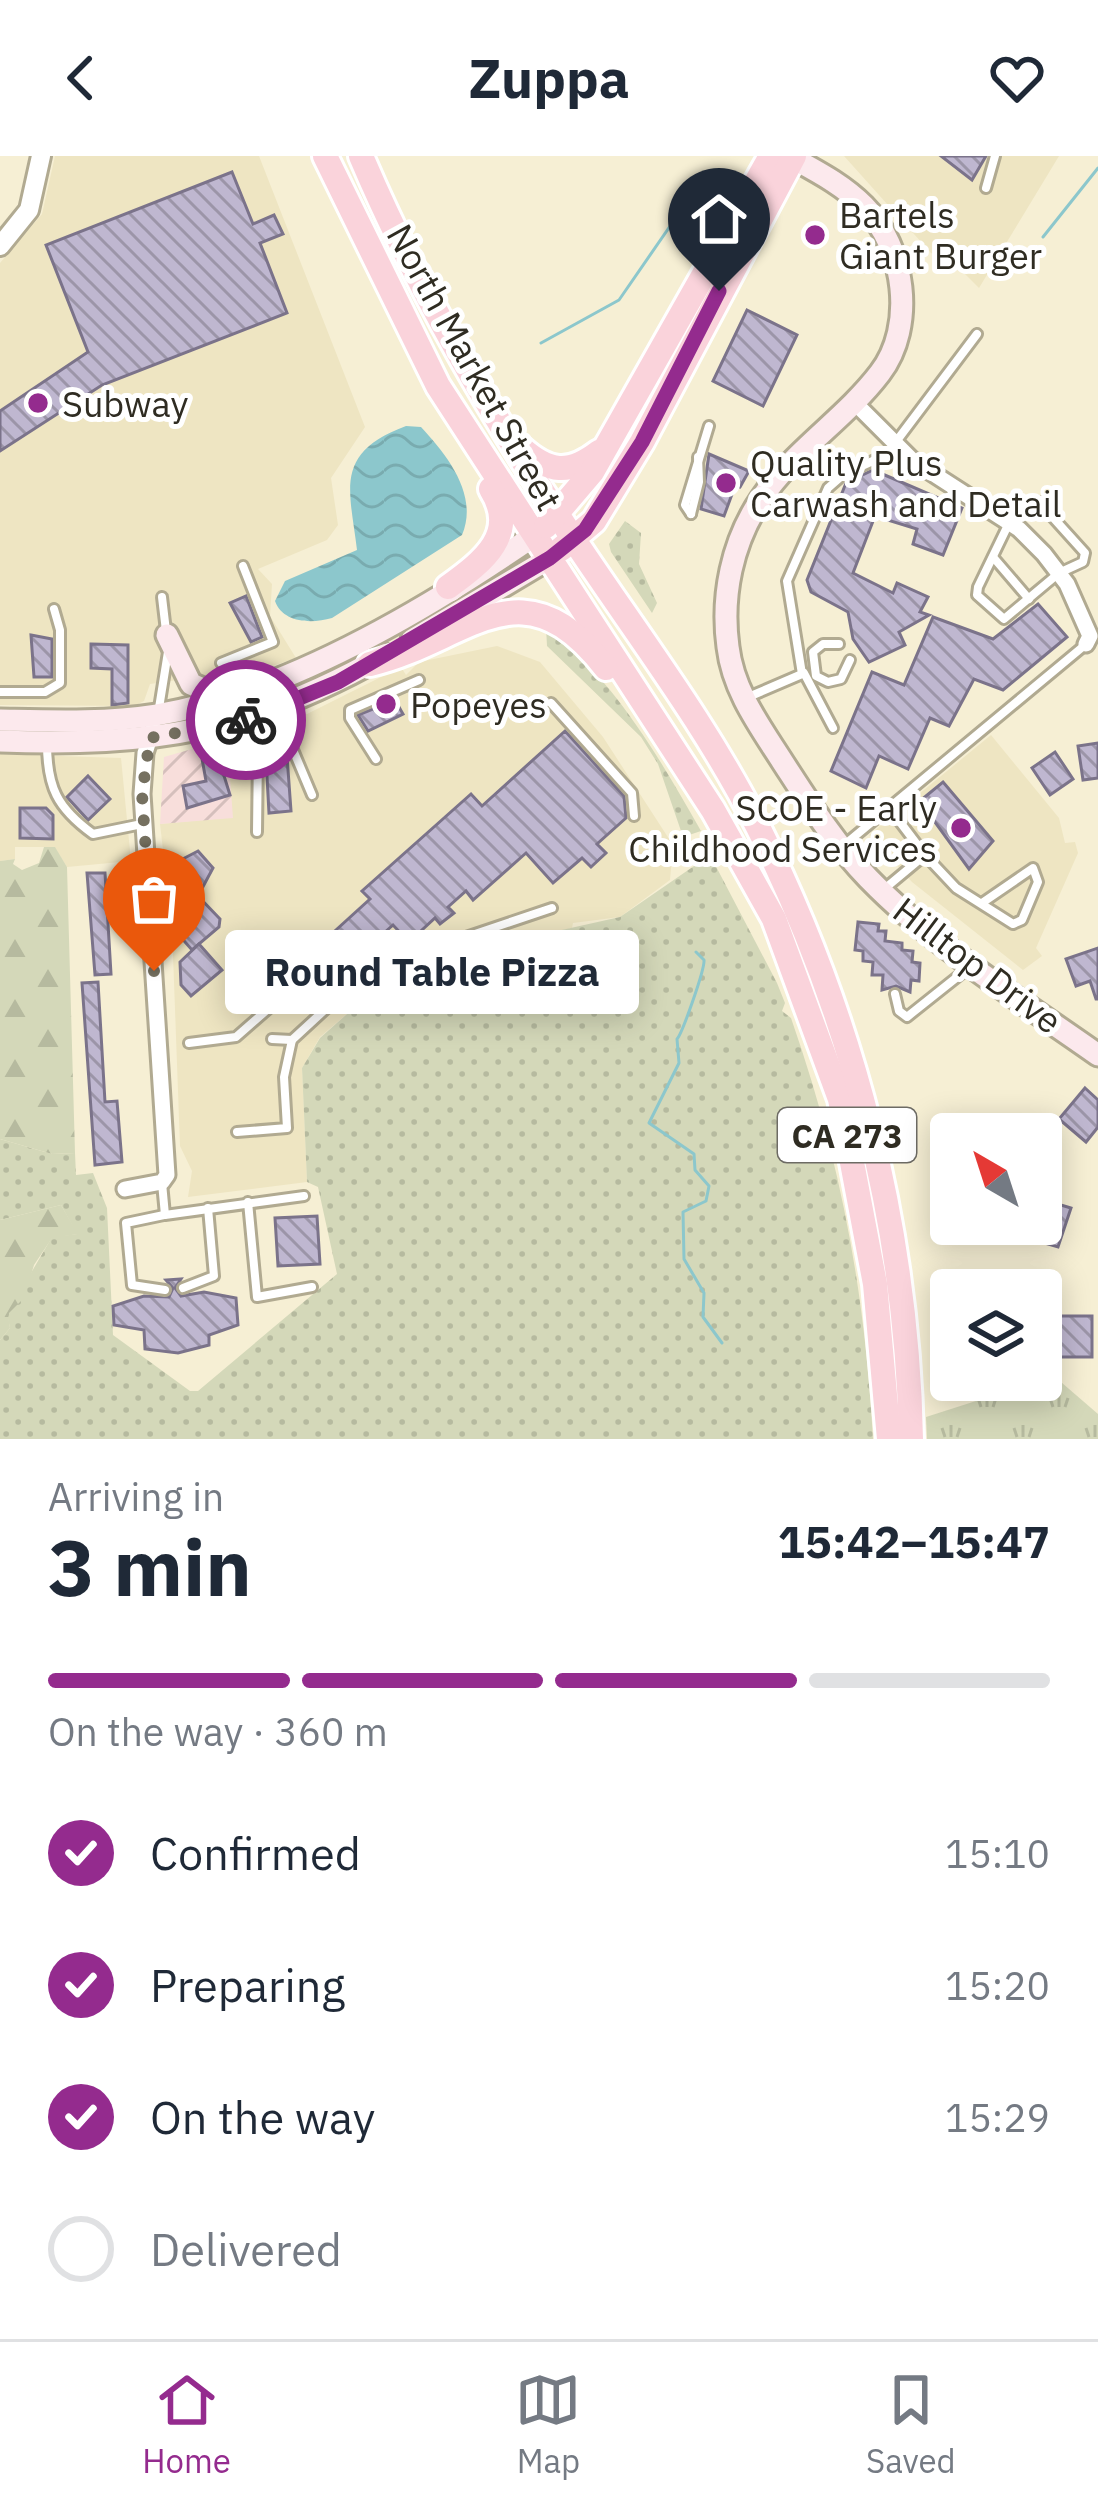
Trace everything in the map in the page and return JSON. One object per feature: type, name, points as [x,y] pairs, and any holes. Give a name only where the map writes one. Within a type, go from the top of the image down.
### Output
[{"type":"main road","name":"North Market Street","points":[[325,156],[438,386],[736,849],[774,920],[840,1099],[875,1284],[889,1439]]},
{"type":"main road","name":"North Market Street","points":[[361,156],[454,344],[558,516],[730,777],[813,946],[862,1099],[893,1240],[911,1439]]},
{"type":"main road","points":[[0,720],[157,715],[234,698],[294,674],[416,608],[535,535],[558,516],[606,446],[787,157]]},
{"type":"main road","points":[[0,741],[150,738],[221,728],[319,692],[550,558],[594,521],[642,442],[787,157]]},
{"type":"main road","name":"Hilltop Drive","points":[[787,157],[841,186],[871,213],[889,244],[901,286],[897,341],[880,373],[776,479],[739,542],[729,582],[731,665],[744,699],[841,847],[881,891],[972,965],[1098,1055]]},
{"type":"main road","points":[[438,386],[504,518],[492,550],[448,587]]},
{"type":"main road","points":[[506,434],[542,466],[562,470],[574,469],[606,446]]},
{"type":"main road","points":[[319,692],[329,669],[400,626],[416,608]]},
{"type":"main road","points":[[370,664],[401,656],[486,615],[524,611],[554,620],[594,654],[712,826],[736,849]]},
{"type":"main road","points":[[167,635],[179,670],[197,688],[294,674]]},
{"type":"main road","points":[[0,731],[43,728],[62,721]]},
{"type":"street","points":[[0,246],[29,210],[41,156]]},
{"type":"street","points":[[853,401],[941,480],[1009,523],[1059,573],[1090,636],[1086,644]]},
{"type":"street","points":[[125,1189],[162,1182],[167,1160],[144,824],[143,775],[157,715]]},
{"type":"lane","points":[[986,188],[995,156]]},
{"type":"lane","points":[[833,728],[807,672],[788,581],[827,488],[897,444],[977,334]]},
{"type":"lane","points":[[691,514],[685,508],[709,426]]},
{"type":"lane","points":[[1030,501],[1039,502],[1085,553],[1083,562],[1059,573],[1004,620],[977,595],[1009,523],[1030,501]]},
{"type":"lane","points":[[993,556],[1029,599]]},
{"type":"lane","points":[[221,663],[273,644],[243,566]]},
{"type":"lane","points":[[157,715],[168,670],[162,598]]},
{"type":"lane","points":[[2,693],[45,692],[60,683],[54,608]]},
{"type":"lane","points":[[744,699],[807,672],[818,647],[839,644]]},
{"type":"lane","points":[[841,847],[1086,644]]},
{"type":"lane","points":[[807,672],[835,681],[846,674],[850,660]]},
{"type":"lane","points":[[376,759],[350,718],[350,710],[419,680]]},
{"type":"lane","points":[[551,703],[632,793],[634,817]]},
{"type":"lane","points":[[47,741],[47,780],[56,801],[80,824],[93,834],[144,824]]},
{"type":"lane","points":[[257,832],[258,752],[291,745],[312,795]]},
{"type":"lane","points":[[900,822],[956,888],[1006,921],[1022,920],[1038,882],[1033,868],[982,904]]},
{"type":"lane","points":[[881,891],[925,855]]},
{"type":"lane","points":[[237,1132],[287,1128],[284,1077],[292,1040],[377,965],[552,908]]},
{"type":"lane","points":[[895,994],[899,1010],[908,1017],[972,965]]},
{"type":"lane","points":[[189,1043],[236,1037],[284,995]]},
{"type":"lane","points":[[272,1039],[292,1040]]},
{"type":"lane","points":[[162,1182],[165,1215]]},
{"type":"lane","points":[[165,1290],[132,1285],[126,1222],[304,1196]]},
{"type":"lane","points":[[248,1202],[257,1297],[312,1287]]},
{"type":"lane","points":[[183,1288],[214,1276],[208,1208]]},
{"type":"shaded area","points":[[55,156],[259,156],[365,427],[331,478],[338,525],[327,540],[258,569],[272,584],[270,616],[296,658],[222,683],[198,677],[150,684],[144,701],[134,706],[0,705],[0,263],[42,214]]},
{"type":"shaded area","points":[[844,156],[1059,156],[979,288],[958,267],[931,253]]},
{"type":"shaded area","points":[[497,646],[540,662],[603,737],[673,845],[670,880],[620,917],[573,923],[572,928],[450,955],[383,983],[320,1037],[302,1068],[307,1182],[188,1197],[192,1171],[180,1146],[172,927],[160,824],[232,817],[227,739],[307,714],[401,667],[406,675],[419,662]]},
{"type":"shaded area","points":[[991,735],[1059,818],[1065,843],[1075,842],[1078,853],[1036,948],[1042,956],[1023,970],[912,882],[869,835]]},
{"type":"shaded area","points":[[227,739],[233,818],[160,824],[164,757]]},
{"type":"shaded area","points":[[0,754],[121,758],[131,861],[67,867],[55,848],[15,847],[15,859],[0,861]]},
{"type":"green space","points":[[625,521],[641,533],[639,564],[657,603],[652,613],[611,552],[609,544]]},
{"type":"green space","points":[[546,627],[614,695],[651,748],[701,831],[689,835],[681,831],[658,764],[641,737],[547,646]]},
{"type":"green space","points":[[44,847],[55,847],[67,867],[75,1153],[52,1154],[0,1139],[0,861],[15,859],[13,864],[22,870],[39,863]]},
{"type":"green space","points":[[710,855],[777,983],[785,1003],[782,1011],[791,1018],[824,1124],[857,1279],[873,1439],[0,1439],[0,1340],[10,1328],[7,1314],[52,1237],[77,1234],[61,1205],[0,1220],[0,1139],[52,1154],[75,1153],[76,1175],[93,1173],[107,1208],[113,1335],[190,1391],[198,1391],[337,1274],[318,1187],[307,1182],[302,1068],[320,1038],[398,970],[620,917]]},
{"type":"green space","points":[[61,1205],[78,1234],[52,1238],[34,1265],[24,1298],[8,1314],[10,1328],[0,1340],[0,1220]]},
{"type":"green space","points":[[1062,1383],[1098,1414],[1098,1439],[927,1439],[926,1417],[976,1401],[1062,1401]]},
{"type":"water","points":[[406,426],[421,427],[458,476],[466,505],[462,535],[332,618],[307,621],[284,614],[275,601],[285,581],[357,550],[350,492],[357,461],[367,448]]},
{"type":"building","points":[[941,156],[986,156],[972,180]]},
{"type":"building","points":[[232,172],[253,224],[274,215],[283,234],[260,243],[287,313],[102,385],[0,451],[0,411],[88,352],[46,245]]},
{"type":"building","points":[[747,310],[797,335],[763,406],[713,381]]},
{"type":"building","name":"Quality Plus Carwash and Detail","points":[[709,454],[749,471],[740,487],[735,486],[724,516],[701,509]]},
{"type":"building","points":[[873,470],[962,508],[943,555],[913,544],[917,529],[875,516],[853,573],[893,593],[897,583],[928,597],[920,612],[929,615],[899,632],[905,645],[869,662],[853,639],[848,612],[811,592],[807,580],[846,483]]},
{"type":"building","points":[[246,596],[262,637],[251,642],[230,603]]},
{"type":"building","points":[[1038,604],[1067,637],[1003,690],[974,679],[949,726],[930,718],[908,769],[879,756],[866,788],[831,771],[872,672],[904,685],[933,617],[993,639]]},
{"type":"building","points":[[31,635],[52,639],[52,677],[34,677]]},
{"type":"building","points":[[91,644],[128,645],[128,703],[112,705],[112,669],[91,668]]},
{"type":"building","name":"Popeyes","points":[[395,700],[403,714],[368,731],[358,715]]},
{"type":"building","points":[[565,731],[624,796],[626,818],[597,844],[606,853],[591,867],[582,858],[553,883],[526,853],[473,900],[466,891],[448,907],[454,913],[440,924],[435,918],[409,942],[393,925],[303,1005],[281,980],[370,899],[362,891],[471,794],[482,806]]},
{"type":"building","points":[[1098,743],[1098,778],[1083,780],[1078,746]]},
{"type":"building","points":[[216,750],[230,795],[187,808],[183,786],[206,781],[201,753]]},
{"type":"building","points":[[1055,752],[1073,779],[1050,795],[1032,768]]},
{"type":"building","points":[[287,756],[291,811],[269,813],[266,758]]},
{"type":"building","points":[[88,776],[110,799],[88,820],[67,797]]},
{"type":"building","name":"SCOE - Early Childhood Services","points":[[943,782],[993,841],[969,869],[927,811],[923,814],[915,805]]},
{"type":"building","points":[[20,808],[46,808],[53,815],[53,839],[20,838]]},
{"type":"building","points":[[198,851],[213,868],[198,896],[220,919],[219,927],[192,950],[178,934],[176,907],[185,899],[175,887],[173,864]]},
{"type":"building","points":[[87,873],[105,873],[111,974],[95,975]]},
{"type":"building","points":[[858,922],[879,924],[878,931],[886,931],[885,941],[902,943],[902,950],[913,951],[912,962],[920,963],[919,981],[911,980],[910,992],[896,986],[882,990],[883,975],[872,975],[873,962],[863,961],[863,951],[855,950]]},
{"type":"building","points":[[199,944],[222,970],[191,996],[181,985],[180,962]]},
{"type":"building","points":[[1098,948],[1096,999],[1090,981],[1076,986],[1066,959]]},
{"type":"building","points":[[98,982],[105,1102],[117,1101],[122,1162],[95,1165],[82,983]]},
{"type":"building","points":[[1085,1088],[1098,1100],[1098,1127],[1086,1142],[1062,1122]]},
{"type":"building","points":[[1062,1205],[1071,1208],[1062,1235]]},
{"type":"building","points":[[317,1216],[320,1264],[278,1266],[275,1218]]},
{"type":"building","points":[[181,1279],[175,1288],[181,1296],[204,1292],[236,1298],[238,1325],[209,1335],[209,1345],[178,1353],[145,1349],[144,1330],[114,1325],[113,1306],[144,1296],[169,1297],[173,1288],[166,1280]]},
{"type":"building","points":[[1062,1316],[1092,1316],[1092,1357],[1062,1357]]},
{"type":"waterway","points":[[1043,237],[1098,168]]},
{"type":"waterway","points":[[541,343],[619,300],[704,177]]},
{"type":"waterway","points":[[696,952],[704,960],[677,1039],[679,1063],[649,1123],[694,1154],[695,1170],[709,1186],[706,1201],[683,1212],[684,1259],[704,1293],[703,1317],[722,1343]]},
{"type":"way so far","points":[[154,971],[142,794],[150,738],[246,720]]},
{"type":"place","name":"Bartels Giant Burger","points":[[815,235]]},
{"type":"place","name":"Subway","points":[[38,403]]},
{"type":"place","name":"Quality Plus Carwash and Detail","points":[[726,483]]},
{"type":"place","name":"Popeyes","points":[[386,704]]},
{"type":"place","name":"SCOE - Early Childhood Services","points":[[961,828]]},
{"type":"place","name":"Round Table Pizza","points":[[154,971]]},
{"type":"route","points":[[246,720],[338,682],[550,558],[585,530],[642,442],[719,291]]}]
